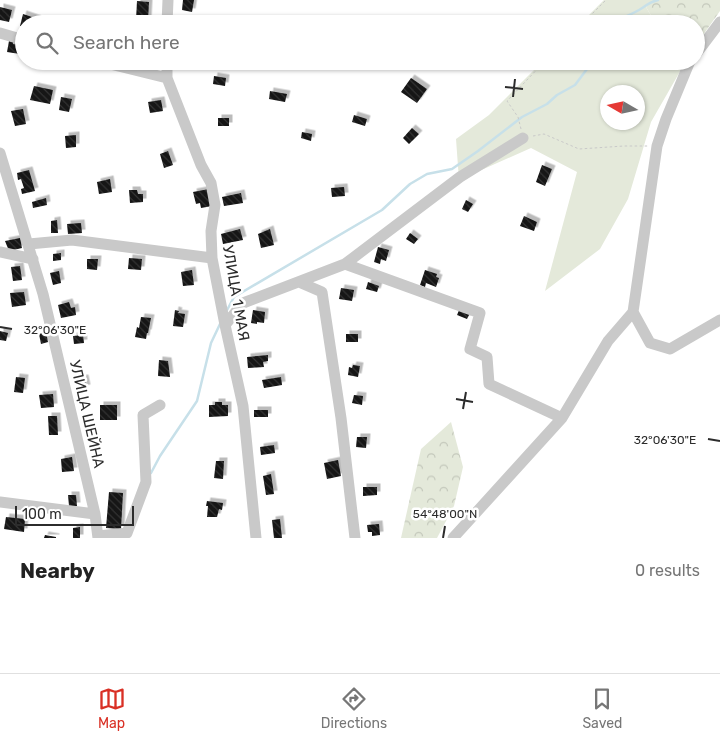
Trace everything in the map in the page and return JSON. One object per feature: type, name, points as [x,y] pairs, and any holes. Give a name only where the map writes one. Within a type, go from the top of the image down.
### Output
[{"type":"street","points":[[168,0],[168,15]]},
{"type":"street","points":[[705,42],[720,22]]},
{"type":"street","points":[[0,33],[15,37]]},
{"type":"street","points":[[135,70],[167,78]]},
{"type":"street","name":"УЛИЦА 1 МАЯ","points":[[167,70],[167,78],[201,164],[211,183],[215,205],[211,231],[212,258],[243,406],[256,538]]},
{"type":"street","points":[[452,538],[562,418],[608,341],[633,312],[657,146],[686,70]]},
{"type":"street","points":[[225,326],[243,303],[345,264],[460,177],[523,138]]},
{"type":"street","name":"УЛИЦА ШЕЙНА","points":[[0,153],[43,294],[95,514],[98,537]]},
{"type":"street","points":[[29,244],[72,240],[212,258]]},
{"type":"street","points":[[0,252],[33,259]]},
{"type":"street","points":[[345,264],[480,313],[470,349],[487,357],[489,384],[562,418]]},
{"type":"street","points":[[299,282],[322,292],[341,418],[356,538]]},
{"type":"street","points":[[633,312],[650,343],[670,349],[720,320]]},
{"type":"street","points":[[98,537],[127,533],[146,482],[143,415],[160,404]]},
{"type":"street","points":[[0,502],[95,514]]},
{"type":"path","points":[[591,15],[606,0]]},
{"type":"path","points":[[536,70],[507,101],[518,117],[523,138],[544,134],[579,149],[657,146]]},
{"type":"green space","points":[[604,0],[654,0],[646,7],[651,15],[589,15]]},
{"type":"green space","points":[[654,0],[720,0],[720,11],[705,32],[705,15],[651,15],[646,7]]},
{"type":"green space","points":[[534,70],[681,70],[651,122],[628,199],[600,249],[545,291],[577,172],[531,148],[459,180],[456,139],[489,115]]},
{"type":"green space","points":[[451,422],[463,467],[454,506],[437,538],[401,538],[421,449]]},
{"type":"building","points":[[183,0],[194,0],[192,12],[182,10]]},
{"type":"building","points":[[137,1],[149,2],[148,15],[136,15]]},
{"type":"building","points":[[0,7],[12,10],[9,22],[0,20]]},
{"type":"building","points":[[9,41],[13,42],[15,44],[15,53],[7,52]]},
{"type":"building","points":[[214,76],[226,78],[225,86],[213,84]]},
{"type":"building","points":[[411,78],[427,89],[417,103],[401,92]]},
{"type":"building","points":[[34,86],[53,90],[50,104],[30,100]]},
{"type":"building","points":[[270,91],[287,94],[285,102],[269,99]]},
{"type":"building","points":[[61,97],[72,99],[69,112],[59,110]]},
{"type":"building","points":[[161,100],[163,111],[150,113],[148,102]]},
{"type":"building","points":[[23,109],[26,124],[15,126],[11,111]]},
{"type":"building","points":[[354,115],[367,119],[365,126],[352,122]]},
{"type":"building","points":[[218,118],[229,118],[229,126],[218,126]]},
{"type":"building","points":[[412,128],[419,134],[409,144],[403,138]]},
{"type":"building","points":[[302,132],[312,134],[311,141],[301,138]]},
{"type":"building","points":[[76,135],[76,147],[66,148],[65,136]]},
{"type":"building","points":[[168,151],[173,165],[164,168],[160,154]]},
{"type":"building","points":[[542,165],[552,169],[545,186],[536,182]]},
{"type":"building","points":[[29,170],[35,191],[22,194],[21,189],[24,188],[21,179],[18,180],[17,173]]},
{"type":"building","points":[[110,179],[112,192],[99,194],[97,182]]},
{"type":"building","points":[[344,187],[345,196],[332,197],[331,188]]},
{"type":"building","points":[[209,189],[212,206],[201,208],[200,203],[196,204],[193,192]]},
{"type":"building","points":[[129,190],[137,190],[138,194],[143,194],[143,202],[130,203]]},
{"type":"building","points":[[241,193],[243,203],[224,206],[222,197]]},
{"type":"building","points":[[46,198],[47,205],[33,208],[32,202]]},
{"type":"building","points":[[466,200],[473,204],[468,212],[462,209]]},
{"type":"building","points":[[524,216],[537,222],[534,231],[520,226]]},
{"type":"building","points":[[57,220],[58,233],[51,233],[51,221]]},
{"type":"building","points":[[81,223],[82,233],[68,234],[67,224]]},
{"type":"building","points":[[240,229],[243,240],[223,244],[221,234]]},
{"type":"building","points":[[270,229],[274,245],[261,248],[258,234]]},
{"type":"building","points":[[410,233],[418,239],[414,244],[406,239]]},
{"type":"building","points":[[20,238],[22,248],[9,251],[5,241]]},
{"type":"building","points":[[378,247],[389,250],[386,261],[381,259],[380,264],[374,262]]},
{"type":"building","points":[[61,253],[61,260],[53,261],[53,254]]},
{"type":"building","points":[[129,258],[142,259],[141,270],[128,269]]},
{"type":"building","points":[[87,259],[98,259],[97,270],[87,269]]},
{"type":"building","points":[[20,266],[22,280],[13,281],[11,267]]},
{"type":"building","points":[[192,270],[194,285],[183,286],[181,272]]},
{"type":"building","points":[[425,270],[437,274],[436,277],[439,278],[436,287],[426,283],[425,287],[420,285]]},
{"type":"building","points":[[59,271],[61,283],[53,285],[50,273]]},
{"type":"building","points":[[368,282],[379,286],[377,292],[366,289]]},
{"type":"building","points":[[341,288],[354,290],[352,301],[339,299]]},
{"type":"building","points":[[24,292],[26,305],[12,307],[10,293]]},
{"type":"building","points":[[69,302],[71,308],[75,307],[76,315],[61,318],[58,305]]},
{"type":"building","points":[[460,308],[470,313],[467,319],[457,315]]},
{"type":"building","points":[[175,310],[179,311],[178,313],[185,314],[183,327],[173,326]]},
{"type":"building","points":[[253,310],[265,312],[264,323],[251,323]]},
{"type":"building","points":[[141,317],[151,318],[146,339],[135,337]]},
{"type":"building","points":[[0,331],[8,333],[6,341],[0,340]]},
{"type":"building","points":[[46,332],[48,342],[41,344],[39,334]]},
{"type":"building","points":[[346,334],[358,334],[358,342],[346,342]]},
{"type":"building","points":[[83,335],[84,343],[74,344],[73,336]]},
{"type":"building","points":[[268,355],[268,361],[263,362],[264,367],[248,368],[247,357]]},
{"type":"building","points":[[159,360],[168,361],[170,377],[158,376]]},
{"type":"building","points":[[353,365],[360,366],[358,377],[348,375],[349,367],[352,368]]},
{"type":"building","points":[[16,377],[25,378],[23,393],[14,392]]},
{"type":"building","points":[[281,377],[282,385],[264,388],[262,380]]},
{"type":"building","points":[[85,378],[87,388],[80,389],[78,379]]},
{"type":"building","points":[[53,394],[54,407],[41,408],[39,395]]},
{"type":"building","points":[[354,395],[363,396],[362,405],[352,403]]},
{"type":"building","points":[[215,402],[222,402],[222,405],[228,405],[228,416],[209,417],[209,405],[215,405]]},
{"type":"building","points":[[100,405],[117,405],[117,420],[100,420]]},
{"type":"building","points":[[254,410],[268,410],[268,417],[254,417]]},
{"type":"building","points":[[48,416],[57,416],[58,435],[49,435]]},
{"type":"building","points":[[357,437],[367,437],[366,448],[356,447]]},
{"type":"building","points":[[274,445],[275,453],[261,455],[260,447]]},
{"type":"building","points":[[72,457],[74,471],[62,472],[61,459]]},
{"type":"building","points":[[338,460],[341,476],[327,479],[324,463]]},
{"type":"building","points":[[216,461],[224,461],[223,479],[214,478]]},
{"type":"building","points":[[271,474],[274,494],[266,495],[263,476]]},
{"type":"building","points":[[363,487],[377,487],[377,495],[363,496]]},
{"type":"building","points":[[109,492],[123,493],[121,529],[106,528]]},
{"type":"building","points":[[68,495],[76,495],[77,506],[69,506]]},
{"type":"building","points":[[207,501],[223,503],[222,510],[219,509],[217,517],[207,517]]},
{"type":"building","points":[[6,517],[25,519],[24,532],[4,529]]},
{"type":"building","points":[[280,519],[282,538],[274,538],[272,520]]},
{"type":"building","points":[[379,524],[380,535],[372,536],[372,532],[368,532],[367,525]]},
{"type":"building","points":[[80,527],[80,538],[73,538],[73,528]]},
{"type":"building","points":[[45,535],[56,537],[56,538],[44,538]]},
{"type":"waterway","points":[[629,15],[658,0]]},
{"type":"waterway","points":[[226,312],[234,297],[382,210],[410,184],[427,174],[452,169],[522,117],[547,104],[557,95],[575,85],[586,70]]},
{"type":"waterway","points":[[151,473],[160,456],[197,401],[211,343],[220,324]]}]
